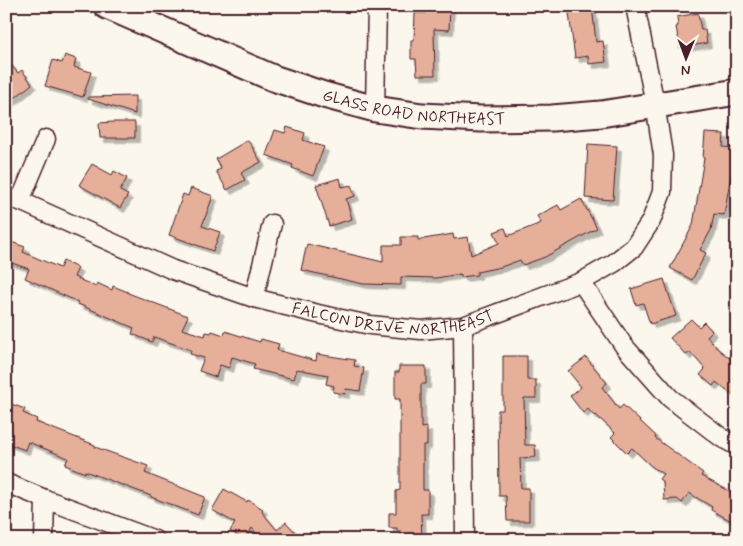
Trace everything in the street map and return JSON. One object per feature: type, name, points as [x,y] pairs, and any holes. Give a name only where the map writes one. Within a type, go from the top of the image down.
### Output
[{"type":"street","name":"GLASS ROAD NORTHEAST","points":[[107,6],[273,78],[375,109],[422,116],[552,118],[602,114],[737,92]]},
{"type":"street","points":[[375,109],[376,6]]},
{"type":"street","name":"FALCON DRIVE NORTHEAST","points":[[13,200],[173,270],[254,298],[370,325],[421,330],[463,326],[581,282],[614,263],[634,247],[651,221],[662,192],[663,155],[655,104],[635,6]]},
{"type":"street","points":[[13,200],[46,139]]},
{"type":"street","points":[[254,298],[272,224]]},
{"type":"street","points":[[581,282],[624,346],[670,398],[722,438],[737,446]]},
{"type":"street","points":[[463,326],[465,540]]},
{"type":"street","points":[[6,483],[155,540]]},
{"type":"street","points":[[44,540],[45,499]]},
{"type":"building","points":[[426,6],[450,6],[449,30],[434,29],[435,75],[417,75],[416,59],[411,59],[411,40],[414,40],[415,13],[426,13]]},
{"type":"building","points":[[568,6],[592,6],[596,42],[603,41],[606,62],[589,64],[588,56],[575,58]]},
{"type":"building","points":[[698,13],[701,30],[705,30],[707,43],[680,48],[676,27],[678,26],[677,17]]},
{"type":"building","points":[[65,55],[76,59],[74,67],[91,72],[83,97],[45,86],[53,60],[62,63]]},
{"type":"building","points":[[6,59],[18,73],[22,70],[32,84],[6,105]]},
{"type":"building","points":[[135,96],[135,114],[88,99],[88,97]]},
{"type":"building","points":[[135,122],[135,138],[100,138],[99,123]]},
{"type":"building","points":[[287,127],[305,133],[303,140],[324,147],[313,176],[292,168],[293,165],[266,155],[275,130],[285,133]]},
{"type":"building","points":[[705,133],[724,134],[723,147],[735,148],[734,161],[737,162],[737,175],[731,175],[724,215],[714,214],[711,230],[700,250],[706,253],[692,280],[670,268],[693,225],[704,158]]},
{"type":"building","points":[[248,140],[261,162],[241,173],[245,180],[227,190],[216,171],[221,169],[216,159]]},
{"type":"building","points":[[588,144],[617,146],[613,200],[585,198]]},
{"type":"building","points":[[92,164],[112,175],[114,171],[127,178],[120,191],[128,195],[120,208],[79,185]]},
{"type":"building","points":[[340,178],[342,187],[351,185],[355,196],[346,199],[352,219],[329,226],[316,185]]},
{"type":"building","points":[[191,188],[213,196],[202,226],[220,232],[213,251],[169,235],[183,194],[188,196]]},
{"type":"building","points":[[581,199],[597,228],[545,257],[523,265],[520,260],[501,267],[477,272],[477,275],[461,277],[460,274],[436,278],[401,277],[401,285],[363,284],[301,270],[307,244],[383,262],[383,245],[401,245],[401,237],[418,237],[418,240],[453,234],[454,239],[468,237],[471,255],[499,243],[494,232],[505,228],[508,236],[541,223],[537,216],[558,205],[561,210]]},
{"type":"building","points":[[6,240],[25,247],[23,252],[60,268],[63,261],[78,268],[74,277],[96,287],[97,283],[112,290],[113,286],[188,316],[182,329],[205,336],[206,332],[211,333],[212,331],[224,335],[225,331],[260,342],[261,339],[279,344],[277,350],[316,361],[317,354],[355,360],[354,366],[364,368],[360,391],[346,389],[345,394],[333,392],[334,386],[326,384],[328,375],[297,369],[294,379],[253,369],[255,364],[232,357],[229,368],[220,365],[216,377],[199,371],[204,358],[190,354],[191,350],[154,337],[152,342],[132,334],[134,328],[78,304],[78,302],[25,278],[29,269],[6,261]]},
{"type":"building","points":[[664,279],[676,316],[650,324],[643,303],[636,305],[631,289]]},
{"type":"building","points":[[691,319],[699,327],[704,322],[712,331],[707,336],[718,349],[737,364],[737,389],[732,395],[716,382],[713,386],[700,375],[705,369],[690,352],[686,355],[670,338]]},
{"type":"building","points":[[503,356],[527,356],[527,380],[536,380],[536,398],[524,398],[525,445],[535,445],[536,457],[520,458],[521,488],[529,488],[529,521],[507,521],[506,496],[499,496],[498,410],[503,410]]},
{"type":"building","points":[[586,357],[607,383],[602,387],[619,409],[623,405],[656,436],[655,438],[703,473],[701,476],[737,495],[737,524],[711,510],[712,507],[689,493],[682,503],[677,499],[664,500],[663,482],[659,479],[663,474],[651,466],[632,448],[627,453],[611,437],[615,433],[596,415],[594,416],[588,409],[583,413],[570,396],[581,387],[568,371]]},
{"type":"building","points":[[399,366],[426,366],[426,384],[421,384],[421,428],[427,427],[427,445],[423,445],[423,490],[428,490],[428,514],[421,514],[422,540],[401,540],[401,531],[397,531],[397,528],[389,528],[389,513],[396,513],[396,491],[400,490],[400,399],[395,399],[395,372],[399,372]]},
{"type":"building","points":[[11,404],[25,409],[23,413],[37,419],[36,422],[95,445],[95,447],[148,466],[145,473],[205,497],[198,515],[65,465],[68,458],[28,442],[25,450],[6,443],[6,416]]},
{"type":"building","points":[[224,489],[263,509],[262,512],[277,530],[286,522],[302,540],[262,540],[252,528],[245,540],[230,531],[235,523],[212,510]]}]
